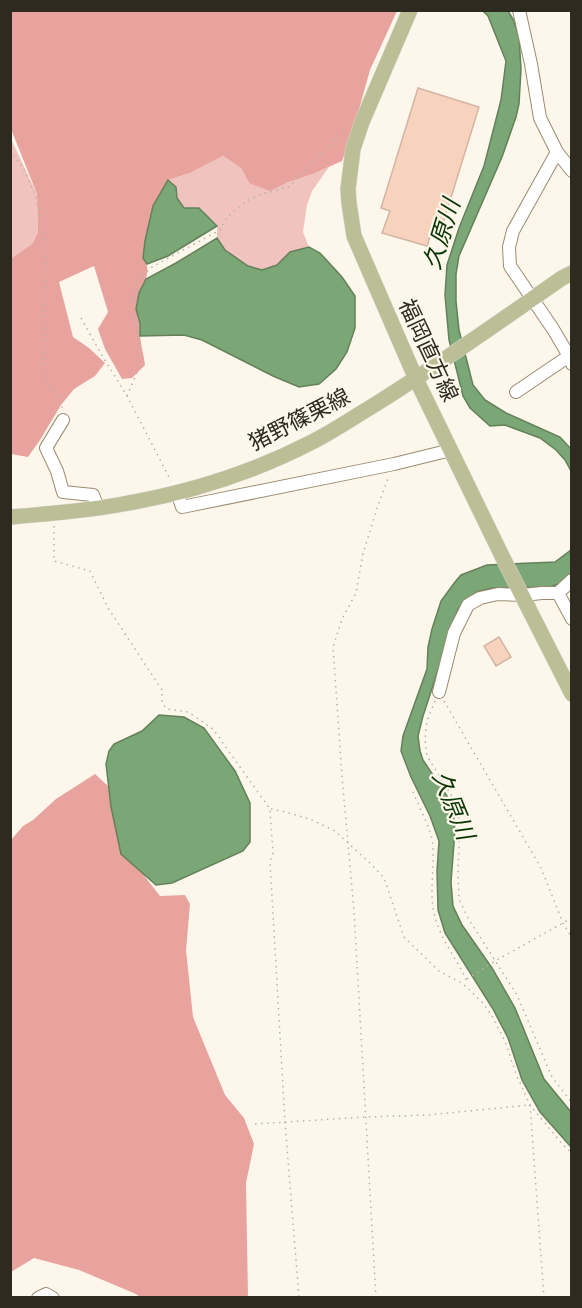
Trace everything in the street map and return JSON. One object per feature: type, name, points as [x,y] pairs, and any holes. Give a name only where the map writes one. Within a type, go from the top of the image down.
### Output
[{"type":"main road","name":"福岡直方線","points":[[410,10],[362,122],[353,149],[348,189],[354,236],[416,379],[572,694]]},
{"type":"main road","name":"猪野篠栗線","points":[[10,517],[123,504],[224,479],[267,462],[312,442],[416,379],[572,273]]},
{"type":"street","points":[[519,10],[540,118],[557,152],[572,171]]},
{"type":"street","points":[[516,392],[570,360],[553,329],[510,266],[509,247],[513,231],[557,152]]},
{"type":"street","points":[[63,420],[46,448],[57,471],[63,492],[93,495],[98,508]]},
{"type":"street","points":[[177,492],[182,507],[394,464],[451,450]]},
{"type":"street","points":[[439,692],[454,633],[468,605],[480,598],[498,594],[558,593],[572,580]]},
{"type":"street","points":[[558,593],[572,619]]},
{"type":"street","points":[[38,1298],[46,1294],[53,1298]]},
{"type":"path","points":[[127,396],[138,370],[140,356],[132,297],[141,277],[152,267],[220,231],[225,220],[247,201],[258,195],[289,187],[344,130],[358,120],[362,122]]},
{"type":"path","points":[[10,150],[23,168],[34,194],[42,225],[46,270],[42,315],[45,327],[42,367],[44,376],[59,399],[63,410],[63,420]]},
{"type":"path","points":[[81,318],[127,396],[177,492]]},
{"type":"path","points":[[376,1298],[354,911],[333,647],[342,619],[356,593],[376,508],[394,464]]},
{"type":"path","points":[[53,513],[54,561],[90,571],[108,608],[162,690],[162,703],[167,709],[188,712],[213,729],[270,809],[273,853],[270,862],[285,1122],[299,1298]]},
{"type":"path","points":[[439,692],[541,868],[563,923],[572,938]]},
{"type":"path","points":[[439,692],[427,721],[425,740],[427,756],[452,796],[460,822],[459,899],[468,918],[517,995],[552,1077],[572,1103]]},
{"type":"path","points":[[412,792],[432,838],[431,890],[435,917],[444,941],[466,979]]},
{"type":"path","points":[[270,809],[312,820],[335,831],[384,878],[404,936],[440,971],[462,983],[483,1003],[505,1041],[530,1105],[572,1153]]},
{"type":"path","points":[[462,983],[495,961],[572,918]]},
{"type":"path","points":[[255,1124],[428,1115],[530,1105]]},
{"type":"path","points":[[530,1105],[544,1298]]},
{"type":"shaded area","points":[[10,11],[397,11],[370,70],[351,138],[342,161],[270,191],[249,183],[241,168],[223,156],[190,173],[168,180],[153,206],[143,258],[147,270],[136,308],[145,365],[132,378],[122,379],[105,349],[98,329],[108,312],[94,266],[59,282],[73,337],[105,363],[95,376],[74,389],[61,405],[28,457],[11,454],[10,259],[32,244],[38,232],[37,194],[11,129]]},
{"type":"shaded area","points":[[483,11],[508,11],[513,19],[519,37],[521,69],[519,104],[502,157],[459,256],[456,301],[459,330],[473,385],[485,400],[506,413],[560,437],[571,449],[571,471],[556,450],[540,438],[505,425],[490,426],[470,408],[463,396],[449,340],[445,295],[447,265],[484,166],[501,100],[506,61],[488,16]]},
{"type":"shaded area","points":[[10,137],[37,194],[38,232],[32,244],[11,258]]},
{"type":"shaded area","points":[[223,156],[241,168],[249,183],[286,183],[329,167],[312,191],[307,205],[303,232],[309,247],[290,252],[277,265],[262,270],[248,266],[225,250],[217,238],[217,226],[200,208],[184,208],[177,198],[176,187],[168,180],[190,173]]},
{"type":"shaded area","points":[[168,180],[176,187],[177,198],[184,208],[199,208],[217,226],[168,256],[147,264],[143,258],[153,206]]},
{"type":"shaded area","points":[[217,238],[225,250],[248,266],[262,270],[277,265],[290,252],[309,247],[320,253],[342,277],[355,296],[355,328],[347,352],[336,369],[319,384],[299,387],[202,340],[184,335],[140,336],[140,323],[136,309],[139,293],[146,279]]},
{"type":"shaded area","points":[[571,550],[571,574],[561,583],[550,587],[492,588],[477,592],[458,609],[418,736],[423,760],[447,796],[453,812],[455,830],[451,882],[453,906],[462,925],[492,968],[515,1008],[544,1079],[571,1112],[571,1147],[540,1112],[522,1080],[508,1038],[493,1009],[445,933],[438,910],[439,841],[401,751],[403,736],[427,669],[432,629],[441,601],[455,582],[461,575],[487,565],[555,562]]},
{"type":"shaded area","points":[[159,715],[184,717],[204,728],[235,771],[250,803],[250,842],[243,851],[172,883],[156,885],[121,854],[111,807],[106,764],[109,751],[114,744],[142,731]]},
{"type":"shaded area","points":[[95,774],[108,786],[122,854],[139,869],[160,896],[185,895],[190,904],[186,950],[193,1017],[225,1095],[244,1118],[254,1144],[246,1183],[248,1297],[140,1297],[79,1270],[34,1258],[11,1272],[11,840],[23,826],[56,799]]},
{"type":"building","points":[[418,88],[479,107],[441,230],[433,227],[427,246],[382,233],[390,211],[381,208]]},
{"type":"building","points":[[499,637],[511,657],[496,666],[484,646]]},
{"type":"water label","name":"久原川","points":[[441,234]]},
{"type":"water label","name":"久原川","points":[[454,805]]}]
